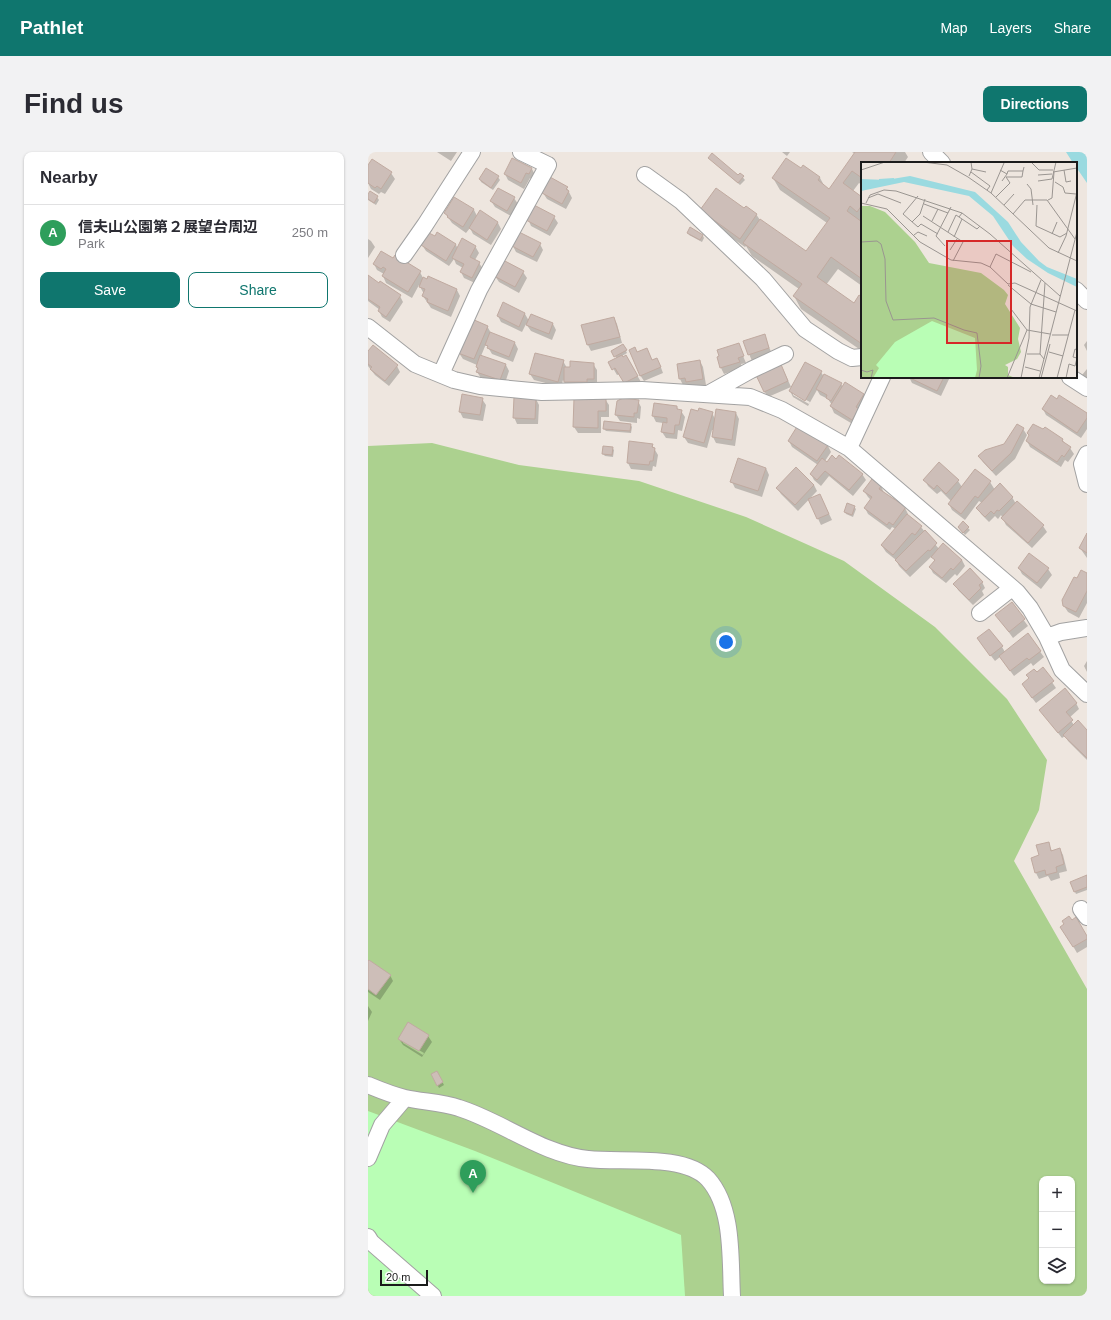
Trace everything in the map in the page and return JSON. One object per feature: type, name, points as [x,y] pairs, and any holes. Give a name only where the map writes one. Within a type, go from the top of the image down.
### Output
[{"type":"street","points":[[404,255],[472,152]]},
{"type":"street","points":[[440,374],[479,290],[548,165],[521,152]]},
{"type":"street","points":[[930,152],[941,162]]},
{"type":"street","points":[[645,175],[681,201],[758,274],[805,329],[838,351],[852,358],[861,357]]},
{"type":"street","points":[[1077,291],[1087,301]]},
{"type":"street","points":[[368,327],[416,364],[454,380],[480,386],[542,392],[642,390],[750,397],[782,410],[850,448],[1012,588],[1030,608],[1047,637],[1062,670],[1087,694]]},
{"type":"street","points":[[708,394],[751,370],[785,354]]},
{"type":"street","points":[[850,448],[882,378]]},
{"type":"street","points":[[1072,378],[1087,388]]},
{"type":"street","points":[[1087,454],[1082,464],[1087,484]]},
{"type":"street","points":[[980,613],[1012,588]]},
{"type":"street","points":[[1047,637],[1061,632],[1087,628]]},
{"type":"street","points":[[368,1085],[405,1098],[459,1108],[561,1154],[588,1159],[652,1160],[684,1166],[697,1172],[707,1178],[716,1189],[723,1207],[728,1226],[732,1296]]},
{"type":"street","points":[[368,1158],[382,1125],[405,1098]]},
{"type":"street","points":[[368,1237],[371,1242],[433,1296]]},
{"type":"green space","points":[[432,443],[519,465],[639,481],[746,517],[844,561],[935,627],[1007,699],[1047,760],[1039,810],[1014,861],[1087,989],[1087,1296],[368,1296],[368,446]]},
{"type":"green space","points":[[368,1111],[475,1151],[681,1235],[685,1296],[368,1296]]},
{"type":"water","points":[[1066,152],[1087,152],[1087,183],[1077,168],[1077,162],[1072,162]]},
{"type":"building","points":[[855,152],[896,152],[890,162],[861,162],[861,177],[852,171],[843,183],[861,196],[861,206],[857,212],[850,206],[847,211],[861,221],[861,278],[831,257],[817,277],[854,303],[859,295],[861,296],[861,343],[793,296],[802,284],[743,243],[760,219],[806,251],[830,218],[772,178],[786,158],[801,168],[803,165],[820,177],[818,180],[829,189]]},
{"type":"building","points":[[712,153],[738,175],[740,173],[744,176],[738,183],[708,158]]},
{"type":"building","points":[[512,158],[532,168],[529,174],[526,173],[521,183],[504,174]]},
{"type":"building","points":[[372,159],[392,172],[381,189],[377,186],[375,188],[368,183],[368,165]]},
{"type":"building","points":[[486,168],[499,176],[491,188],[479,179]]},
{"type":"building","points":[[550,177],[568,187],[566,189],[569,191],[562,204],[542,193]]},
{"type":"building","points":[[498,188],[515,197],[507,211],[490,201]]},
{"type":"building","points":[[716,188],[744,208],[746,206],[757,214],[740,239],[700,210]]},
{"type":"building","points":[[370,191],[378,196],[374,203],[368,199],[368,194]]},
{"type":"building","points":[[454,197],[474,209],[463,227],[447,217],[448,216],[444,213]]},
{"type":"building","points":[[534,205],[555,216],[547,231],[526,220]]},
{"type":"building","points":[[480,210],[498,222],[487,240],[469,228]]},
{"type":"building","points":[[690,227],[703,235],[700,240],[687,233]]},
{"type":"building","points":[[437,232],[456,244],[446,261],[421,245],[429,233],[435,236]]},
{"type":"building","points":[[519,232],[541,243],[533,257],[512,246]]},
{"type":"building","points":[[462,238],[476,246],[470,257],[480,262],[472,278],[460,272],[464,264],[452,258]]},
{"type":"building","points":[[381,251],[393,258],[395,255],[421,271],[408,292],[382,276],[386,269],[383,267],[381,269],[373,264]]},
{"type":"building","points":[[503,260],[524,271],[515,287],[494,276]]},
{"type":"building","points":[[368,275],[401,295],[386,317],[378,311],[380,307],[368,299]]},
{"type":"building","points":[[428,276],[457,289],[448,311],[427,302],[428,299],[422,296],[425,289],[419,287],[423,277],[427,279]]},
{"type":"building","points":[[503,302],[525,313],[519,327],[497,316]]},
{"type":"building","points":[[531,314],[553,323],[549,334],[526,325]]},
{"type":"building","points":[[614,317],[620,337],[587,345],[581,325]]},
{"type":"building","points":[[472,319],[488,326],[474,359],[458,353]]},
{"type":"building","points":[[490,332],[515,342],[509,357],[487,348],[488,346],[485,345]]},
{"type":"building","points":[[765,334],[769,348],[748,355],[743,341]]},
{"type":"building","points":[[739,343],[744,356],[738,358],[740,362],[720,368],[717,350]]},
{"type":"building","points":[[623,344],[627,350],[614,357],[611,351]]},
{"type":"building","points":[[373,345],[398,365],[385,381],[370,369],[372,367],[368,364],[368,351]]},
{"type":"building","points":[[635,347],[637,352],[647,348],[652,360],[657,358],[661,367],[640,376],[629,350]]},
{"type":"building","points":[[535,353],[564,360],[558,382],[529,374]]},
{"type":"building","points":[[480,355],[506,364],[500,380],[476,372]]},
{"type":"building","points":[[622,355],[623,357],[626,355],[638,376],[624,383],[615,368],[612,370],[608,362]]},
{"type":"building","points":[[700,360],[703,379],[686,382],[685,378],[679,379],[677,364]]},
{"type":"building","points":[[570,361],[594,363],[594,379],[587,379],[587,382],[564,382],[564,367],[570,367]]},
{"type":"building","points":[[780,362],[788,381],[764,392],[755,373]]},
{"type":"building","points":[[805,362],[822,371],[805,401],[789,391]]},
{"type":"building","points":[[824,374],[842,383],[831,401],[826,398],[827,395],[816,389]]},
{"type":"building","points":[[910,378],[944,378],[937,391]]},
{"type":"building","points":[[845,382],[864,394],[856,407],[859,409],[852,420],[830,406]]},
{"type":"building","points":[[462,394],[483,398],[480,415],[459,412]]},
{"type":"building","points":[[1051,395],[1057,399],[1059,395],[1087,413],[1087,418],[1077,433],[1042,409]]},
{"type":"building","points":[[514,397],[536,398],[535,419],[513,418]]},
{"type":"building","points":[[574,398],[606,398],[606,411],[598,411],[598,428],[573,427]]},
{"type":"building","points":[[623,398],[639,400],[637,413],[634,413],[634,417],[615,415],[617,401]]},
{"type":"building","points":[[654,403],[677,406],[677,409],[682,410],[679,425],[675,425],[674,434],[661,432],[663,422],[667,423],[667,418],[652,416]]},
{"type":"building","points":[[699,408],[713,412],[704,443],[683,437],[691,409],[698,411]]},
{"type":"building","points":[[716,409],[736,412],[732,440],[712,437]]},
{"type":"building","points":[[604,421],[631,424],[630,431],[603,429]]},
{"type":"building","points":[[1017,424],[1024,428],[1011,453],[992,471],[978,456],[985,450],[1004,444]]},
{"type":"building","points":[[1033,424],[1043,429],[1045,427],[1063,439],[1062,441],[1071,447],[1064,457],[1062,455],[1057,462],[1026,441],[1029,435],[1027,433]]},
{"type":"building","points":[[798,425],[828,445],[817,461],[788,441]]},
{"type":"building","points":[[629,441],[653,444],[652,447],[655,448],[653,461],[650,461],[649,465],[627,463]]},
{"type":"building","points":[[603,446],[613,447],[612,455],[602,454]]},
{"type":"building","points":[[832,455],[836,459],[839,455],[863,474],[849,490],[825,471],[817,480],[810,474],[822,458],[827,462]]},
{"type":"building","points":[[738,458],[766,468],[758,491],[730,482]]},
{"type":"building","points":[[939,462],[959,480],[946,494],[937,485],[934,489],[923,480]]},
{"type":"building","points":[[796,467],[814,485],[795,505],[776,488]]},
{"type":"building","points":[[975,469],[991,481],[978,498],[975,496],[961,514],[948,504]]},
{"type":"building","points":[[872,479],[881,486],[879,489],[906,507],[893,525],[889,522],[887,525],[864,508],[872,497],[863,491]]},
{"type":"building","points":[[1000,483],[1013,497],[999,511],[997,510],[994,514],[991,511],[985,517],[976,508]]},
{"type":"building","points":[[820,494],[829,514],[817,519],[808,499]]},
{"type":"building","points":[[1017,501],[1044,525],[1028,543],[1001,518]]},
{"type":"building","points":[[847,503],[855,506],[852,515],[844,512]]},
{"type":"building","points":[[907,514],[922,526],[915,535],[912,533],[893,555],[881,545]]},
{"type":"building","points":[[963,521],[969,527],[963,533],[958,527]]},
{"type":"building","points":[[925,530],[937,543],[930,551],[928,550],[906,571],[895,560]]},
{"type":"building","points":[[1087,533],[1087,553],[1079,548]]},
{"type":"building","points":[[943,543],[962,560],[953,570],[951,568],[942,578],[929,567],[935,560],[931,557]]},
{"type":"building","points":[[1029,553],[1049,568],[1037,583],[1018,568]]},
{"type":"building","points":[[970,568],[983,582],[979,585],[981,588],[969,600],[953,584]]},
{"type":"building","points":[[1081,570],[1087,573],[1087,591],[1076,612],[1063,606],[1062,600],[1074,577],[1077,578]]},
{"type":"building","points":[[1012,602],[1025,619],[1009,632],[995,615]]},
{"type":"building","points":[[989,629],[1003,646],[990,656],[977,638]]},
{"type":"building","points":[[1028,633],[1041,651],[1029,660],[1027,658],[1010,671],[999,656]]},
{"type":"building","points":[[1043,667],[1054,681],[1032,698],[1022,684],[1029,678],[1026,675],[1034,669],[1037,672]]},
{"type":"building","points":[[1065,688],[1077,703],[1066,712],[1073,720],[1058,733],[1039,710]]},
{"type":"building","points":[[1078,720],[1087,730],[1087,758],[1063,735]]},
{"type":"building","points":[[1049,842],[1051,851],[1060,848],[1064,864],[1056,867],[1057,872],[1046,875],[1045,870],[1035,873],[1031,858],[1039,855],[1036,845]]},
{"type":"building","points":[[1087,875],[1087,887],[1074,892],[1070,882]]},
{"type":"building","points":[[1069,916],[1072,920],[1076,917],[1087,936],[1087,939],[1073,947],[1060,927],[1064,924],[1062,921]]},
{"type":"building","points":[[369,960],[391,975],[376,995],[368,989]]},
{"type":"building","points":[[408,1022],[429,1035],[419,1051],[398,1039]]},
{"type":"building","points":[[437,1071],[443,1082],[437,1086],[431,1074]]},
{"type":"place","name":"信夫山公園第２展望台周辺","points":[[473,1193]]}]
